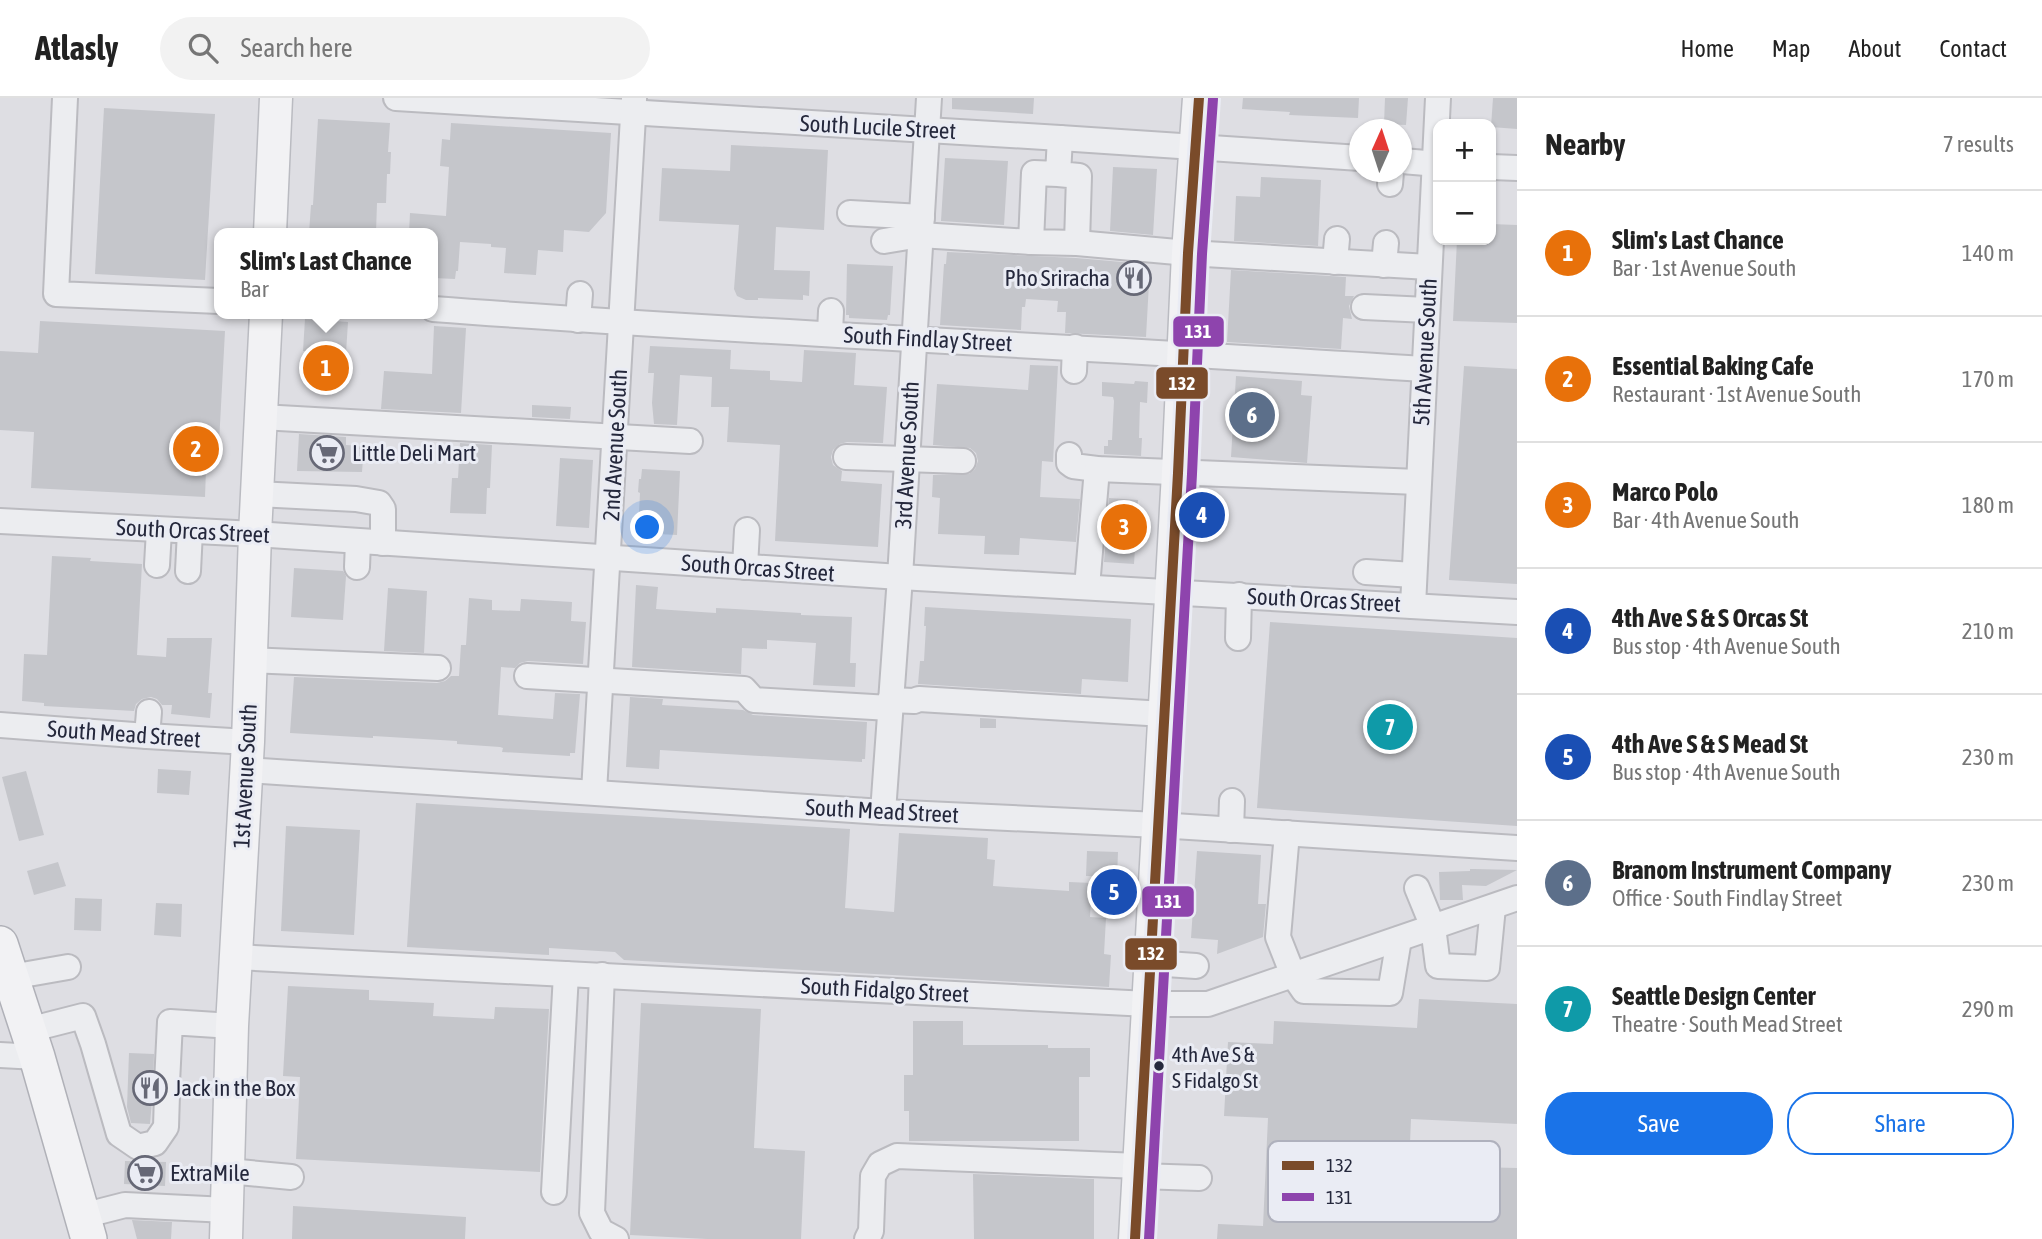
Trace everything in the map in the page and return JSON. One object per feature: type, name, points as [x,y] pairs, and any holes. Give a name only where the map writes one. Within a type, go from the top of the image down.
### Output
[{"type":"highway","points":[[0,944],[85,1228]]},
{"type":"main road","points":[[270,228],[276,98]]},
{"type":"main road","points":[[1135,1239],[1188,253],[1199,98]]},
{"type":"main road","name":"1st Avenue South","points":[[226,1225],[232,1026],[247,756],[266,319]]},
{"type":"street","points":[[65,98],[56,294],[214,301]]},
{"type":"street","name":"South Lucile Street","points":[[399,98],[633,105],[855,137],[928,130],[1196,147],[1348,165]]},
{"type":"street","name":"3rd Avenue South","points":[[876,818],[890,704],[900,577],[929,98]]},
{"type":"street","name":"5th Avenue South","points":[[1438,98],[1438,119]]},
{"type":"street","name":"2nd Avenue South","points":[[594,792],[633,105]]},
{"type":"street","points":[[1058,174],[1060,138]]},
{"type":"street","points":[[1412,162],[1433,163]]},
{"type":"street","points":[[1496,167],[1517,168]]},
{"type":"street","points":[[1031,242],[1034,173],[1079,176],[1077,243]]},
{"type":"street","points":[[850,213],[1031,242],[1077,243],[1188,253],[1336,251],[1385,254],[1429,267]]},
{"type":"street","points":[[884,240],[921,226]]},
{"type":"street","name":"5th Avenue South","points":[[1413,606],[1433,226]]},
{"type":"street","points":[[571,324],[580,294]]},
{"type":"street","points":[[1364,307],[1427,310]]},
{"type":"street","name":"South Findlay Street","points":[[438,310],[571,324],[831,322],[914,338],[1075,359],[1183,353],[1424,369]]},
{"type":"street","points":[[261,416],[690,441]]},
{"type":"street","points":[[1069,455],[1069,463],[1073,466],[1097,469],[1418,482]]},
{"type":"street","points":[[846,457],[963,461]]},
{"type":"street","points":[[1087,587],[1097,469]]},
{"type":"street","points":[[257,494],[356,499],[379,503],[383,509],[383,543]]},
{"type":"street","name":"South Orcas Street","points":[[0,521],[255,534],[900,577],[1517,611]]},
{"type":"street","points":[[157,565],[159,530]]},
{"type":"street","points":[[745,567],[747,530]]},
{"type":"street","points":[[188,572],[190,531]]},
{"type":"street","points":[[357,567],[358,542]]},
{"type":"street","points":[[1366,572],[1414,575]]},
{"type":"street","points":[[1238,638],[1239,595]]},
{"type":"street","points":[[250,660],[438,668]]},
{"type":"street","points":[[527,676],[744,689],[754,700],[890,704],[919,699],[1164,714]]},
{"type":"street","name":"South Mead Street","points":[[0,725],[148,724],[247,756],[594,792],[688,792],[835,801],[876,818],[1158,825],[1517,848]]},
{"type":"street","points":[[1231,830],[1232,801]]},
{"type":"street","points":[[1287,833],[1278,937],[1293,975],[1304,991],[1390,993],[1399,939]]},
{"type":"street","points":[[1417,888],[1433,927],[1438,966],[1487,968],[1493,907]]},
{"type":"street","name":"South Fidalgo Street","points":[[236,957],[1148,1004],[1207,1015],[1293,975],[1517,898]]},
{"type":"street","points":[[1151,963],[1196,966]]},
{"type":"street","points":[[11,977],[68,967]]},
{"type":"street","points":[[554,1192],[566,974]]},
{"type":"street","points":[[602,975],[592,1213],[601,1231],[617,1239]]},
{"type":"street","points":[[0,1055],[32,1044],[83,1016],[119,1134],[138,1147],[155,1143],[166,1127],[170,1022],[232,1026]]},
{"type":"street","points":[[867,1239],[871,1231],[873,1177],[880,1164],[897,1156],[1139,1171],[1199,1178]]},
{"type":"street","points":[[228,1171],[291,1177]]},
{"type":"street","points":[[85,1228],[125,1205],[226,1225]]},
{"type":"building","points":[[952,98],[1034,98],[1033,114],[952,109]]},
{"type":"building","points":[[1243,98],[1359,98],[1358,118],[1289,115],[1290,112],[1242,109]]},
{"type":"building","points":[[1385,98],[1408,98],[1406,119],[1384,119]]},
{"type":"building","points":[[1493,98],[1517,98],[1517,129],[1496,127],[1496,119],[1492,119]]},
{"type":"building","points":[[104,108],[215,114],[205,280],[95,274]]},
{"type":"building","points":[[318,119],[390,123],[390,174],[387,174],[386,203],[377,203],[376,228],[309,228]]},
{"type":"building","points":[[451,123],[611,133],[606,213],[589,232],[564,230],[563,252],[538,250],[536,275],[504,273],[506,248],[460,242],[455,279],[438,278],[438,228],[409,228],[410,213],[446,216],[449,167],[440,166],[442,139],[450,140]]},
{"type":"building","points":[[731,145],[828,150],[824,230],[776,227],[774,270],[810,271],[809,296],[803,295],[803,300],[746,300],[737,296],[734,289],[739,225],[659,221],[662,168],[730,171]]},
{"type":"building","points":[[945,158],[1008,161],[1004,225],[941,221]]},
{"type":"building","points":[[1113,167],[1157,169],[1153,235],[1110,231]]},
{"type":"building","points":[[1261,177],[1321,180],[1318,246],[1234,241],[1236,196],[1260,197]]},
{"type":"building","points":[[1496,224],[1517,225],[1517,323],[1453,321],[1457,245],[1496,245]]},
{"type":"building","points":[[947,252],[1145,264],[1144,283],[1149,283],[1146,337],[1065,333],[1066,312],[1057,312],[1058,301],[1026,299],[1025,307],[1022,307],[1021,330],[940,325]]},
{"type":"building","points":[[847,264],[893,266],[890,315],[887,320],[849,318],[849,315],[846,315]]},
{"type":"building","points":[[1231,270],[1346,277],[1345,296],[1354,296],[1349,306],[1352,319],[1343,318],[1341,349],[1227,342]]},
{"type":"building","points":[[305,319],[348,322],[344,384],[305,382]]},
{"type":"building","points":[[40,321],[225,331],[219,443],[207,442],[205,497],[31,488],[34,432],[0,430],[0,351],[38,353]]},
{"type":"building","points":[[434,326],[466,328],[461,413],[381,409],[384,371],[432,374]]},
{"type":"building","points":[[650,346],[731,350],[730,369],[770,371],[770,380],[802,382],[804,350],[856,353],[854,385],[887,387],[883,443],[847,442],[833,450],[831,457],[833,465],[842,471],[841,481],[882,484],[878,547],[775,541],[780,445],[727,442],[729,407],[711,407],[712,377],[680,375],[677,425],[654,424],[654,373],[648,373]]},
{"type":"building","points":[[1030,365],[1058,366],[1053,462],[1042,461],[1040,497],[1080,499],[1076,542],[1020,538],[1019,555],[984,554],[985,536],[938,534],[940,498],[932,497],[933,475],[969,474],[978,461],[976,453],[970,448],[933,445],[937,384],[1028,390]]},
{"type":"building","points":[[1464,366],[1517,369],[1517,584],[1449,580]]},
{"type":"building","points":[[1236,376],[1302,381],[1301,395],[1312,396],[1307,463],[1231,457]]},
{"type":"building","points":[[1135,381],[1148,382],[1147,403],[1140,402],[1141,456],[1104,454],[1104,446],[1108,446],[1108,440],[1112,440],[1114,401],[1113,397],[1102,396],[1102,382],[1134,384]]},
{"type":"building","points":[[532,405],[571,407],[570,419],[532,417]]},
{"type":"building","points":[[299,434],[346,437],[346,445],[364,446],[362,472],[297,471]]},
{"type":"building","points":[[460,443],[492,445],[486,514],[450,513],[452,478],[458,478]]},
{"type":"building","points":[[560,458],[593,460],[589,528],[556,526]]},
{"type":"building","points":[[642,469],[680,471],[677,535],[638,533],[638,492]]},
{"type":"building","points":[[1109,498],[1138,500],[1134,564],[1104,562]]},
{"type":"building","points":[[52,556],[142,564],[137,655],[166,657],[167,638],[212,638],[208,693],[212,693],[210,718],[171,714],[172,705],[162,705],[151,697],[142,699],[136,704],[134,711],[44,706],[44,703],[22,701],[24,654],[47,655]]},
{"type":"building","points":[[294,568],[343,571],[346,576],[343,620],[291,617]]},
{"type":"building","points":[[636,585],[658,587],[656,609],[716,613],[716,608],[852,617],[850,663],[856,663],[855,687],[813,685],[816,643],[767,640],[767,649],[742,648],[741,674],[632,667]]},
{"type":"building","points":[[388,588],[427,591],[424,653],[384,651]]},
{"type":"building","points":[[469,598],[492,600],[492,610],[520,611],[521,599],[572,602],[571,621],[586,622],[583,664],[528,661],[515,668],[501,667],[498,715],[553,719],[555,693],[580,694],[575,753],[570,753],[570,756],[502,752],[503,748],[500,747],[457,744],[457,741],[290,733],[294,677],[437,683],[451,676],[459,676],[461,645],[466,645]]},
{"type":"building","points":[[925,607],[1131,619],[1128,682],[1082,679],[1081,694],[918,684],[920,661],[924,661]]},
{"type":"building","points":[[1270,622],[1517,638],[1517,826],[1257,808]]},
{"type":"building","points":[[630,697],[663,699],[662,705],[743,710],[753,715],[867,722],[865,759],[862,759],[862,762],[660,750],[659,769],[626,767]]},
{"type":"building","points":[[980,718],[996,719],[996,728],[980,728]]},
{"type":"building","points":[[158,769],[191,771],[189,795],[157,793]]},
{"type":"building","points":[[26,771],[44,835],[19,841],[2,777]]},
{"type":"building","points":[[416,803],[850,829],[845,908],[894,912],[899,833],[988,838],[987,859],[995,860],[993,886],[1069,891],[1069,882],[1092,883],[1090,917],[1106,918],[1104,954],[1111,955],[1109,987],[624,960],[615,952],[549,948],[549,955],[407,947]]},
{"type":"building","points":[[286,826],[360,830],[354,935],[281,931]]},
{"type":"building","points":[[1087,851],[1118,852],[1117,877],[1086,876]]},
{"type":"building","points":[[1197,851],[1261,855],[1258,904],[1266,904],[1263,937],[1217,954],[1218,940],[1191,938]]},
{"type":"building","points":[[58,862],[66,886],[34,895],[27,871]]},
{"type":"building","points":[[1470,869],[1517,870],[1486,886],[1462,885],[1463,900],[1440,900],[1439,872]]},
{"type":"building","points":[[75,898],[102,899],[101,931],[74,930]]},
{"type":"building","points":[[156,903],[182,904],[181,937],[154,935]]},
{"type":"building","points":[[288,986],[369,990],[369,1000],[434,1003],[433,1016],[494,1019],[495,1007],[549,1009],[540,1172],[296,1159],[300,1077],[283,1076]]},
{"type":"building","points":[[1419,999],[1517,1004],[1517,1124],[1411,1119],[1410,1141],[1268,1141],[1268,1222],[1500,1222],[1500,1168],[1517,1168],[1517,1239],[1217,1239],[1218,1224],[1263,1226],[1268,1118],[1224,1116],[1228,1042],[1273,1044],[1274,1021],[1417,1028]]},
{"type":"building","points":[[641,1003],[761,1009],[754,1148],[805,1151],[801,1239],[707,1239],[630,1235]]},
{"type":"building","points":[[913,1021],[963,1021],[963,1045],[1090,1048],[1090,1077],[1079,1077],[1079,1141],[909,1141],[909,1111],[904,1111],[904,1075],[913,1075]]},
{"type":"building","name":"Jack in the Box","points":[[129,1053],[154,1054],[150,1124],[131,1123],[127,1107]]},
{"type":"building","name":"ExtraMile","points":[[125,1161],[166,1162],[165,1186],[124,1184]]},
{"type":"building","points":[[973,1174],[1094,1179],[1094,1239],[974,1239]]},
{"type":"building","points":[[293,1206],[466,1217],[465,1239],[292,1239]]},
{"type":"building","points":[[132,1220],[172,1222],[171,1239],[137,1239]]},
{"type":"transit line","name":"132","points":[[1135,1239],[1188,253],[1199,98]]},
{"type":"transit line","name":"131","points":[[1149,1239],[1202,254],[1213,99]]},
{"type":"place","name":"Pho Sriracha","points":[[1134,278]]},
{"type":"place","name":"Slim's Last Chance","points":[[326,368]]},
{"type":"place","name":"Branom Instrument Company","points":[[1252,415]]},
{"type":"place","name":"Essential Baking Cafe","points":[[196,449]]},
{"type":"place","name":"Little Deli Mart","points":[[327,453]]},
{"type":"place","name":"4th Ave S & S Orcas St","points":[[1202,515]]},
{"type":"place","name":"Marco Polo","points":[[1124,527]]},
{"type":"place","name":"Seattle Design Center","points":[[1390,727]]},
{"type":"place","name":"4th Ave S & S Mead St","points":[[1114,892]]},
{"type":"place","name":"4th Ave S & S Fidalgo St","points":[[1159,1066]]},
{"type":"place","name":"Jack in the Box","points":[[150,1088]]},
{"type":"place","name":"ExtraMile","points":[[145,1173]]}]
